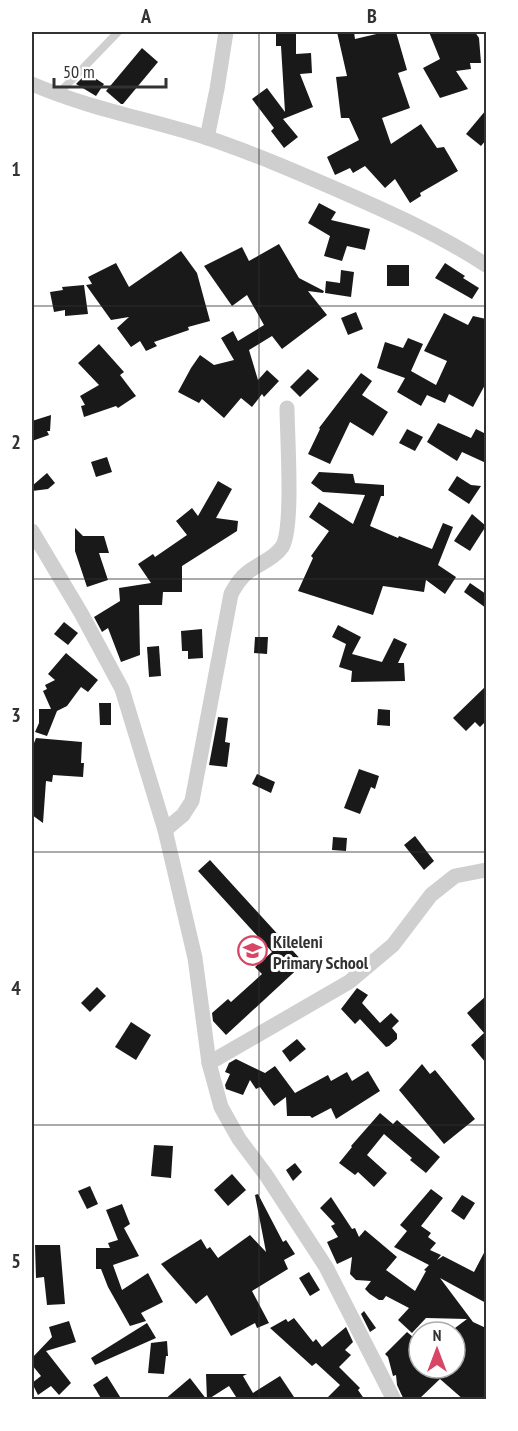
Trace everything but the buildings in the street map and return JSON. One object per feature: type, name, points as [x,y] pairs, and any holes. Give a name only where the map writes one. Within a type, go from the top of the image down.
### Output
[{"type":"street","points":[[207,138],[226,32]]},
{"type":"street","points":[[32,84],[57,95],[207,138],[297,171],[391,213],[468,252],[486,265]]},
{"type":"street","points":[[165,830],[183,815],[192,801],[231,594],[237,582],[282,547],[287,529],[287,408]]},
{"type":"street","points":[[32,531],[81,613],[122,689],[165,830],[195,958],[209,1062],[221,1107],[239,1139],[266,1175],[326,1267],[394,1400]]},
{"type":"street","points":[[209,1062],[349,982],[393,945],[431,895],[455,876],[486,870]]},
{"type":"lane","points":[[57,95],[118,32]]},
{"type":"place","name":"Kileleni Primary School","points":[[252,951]]}]
